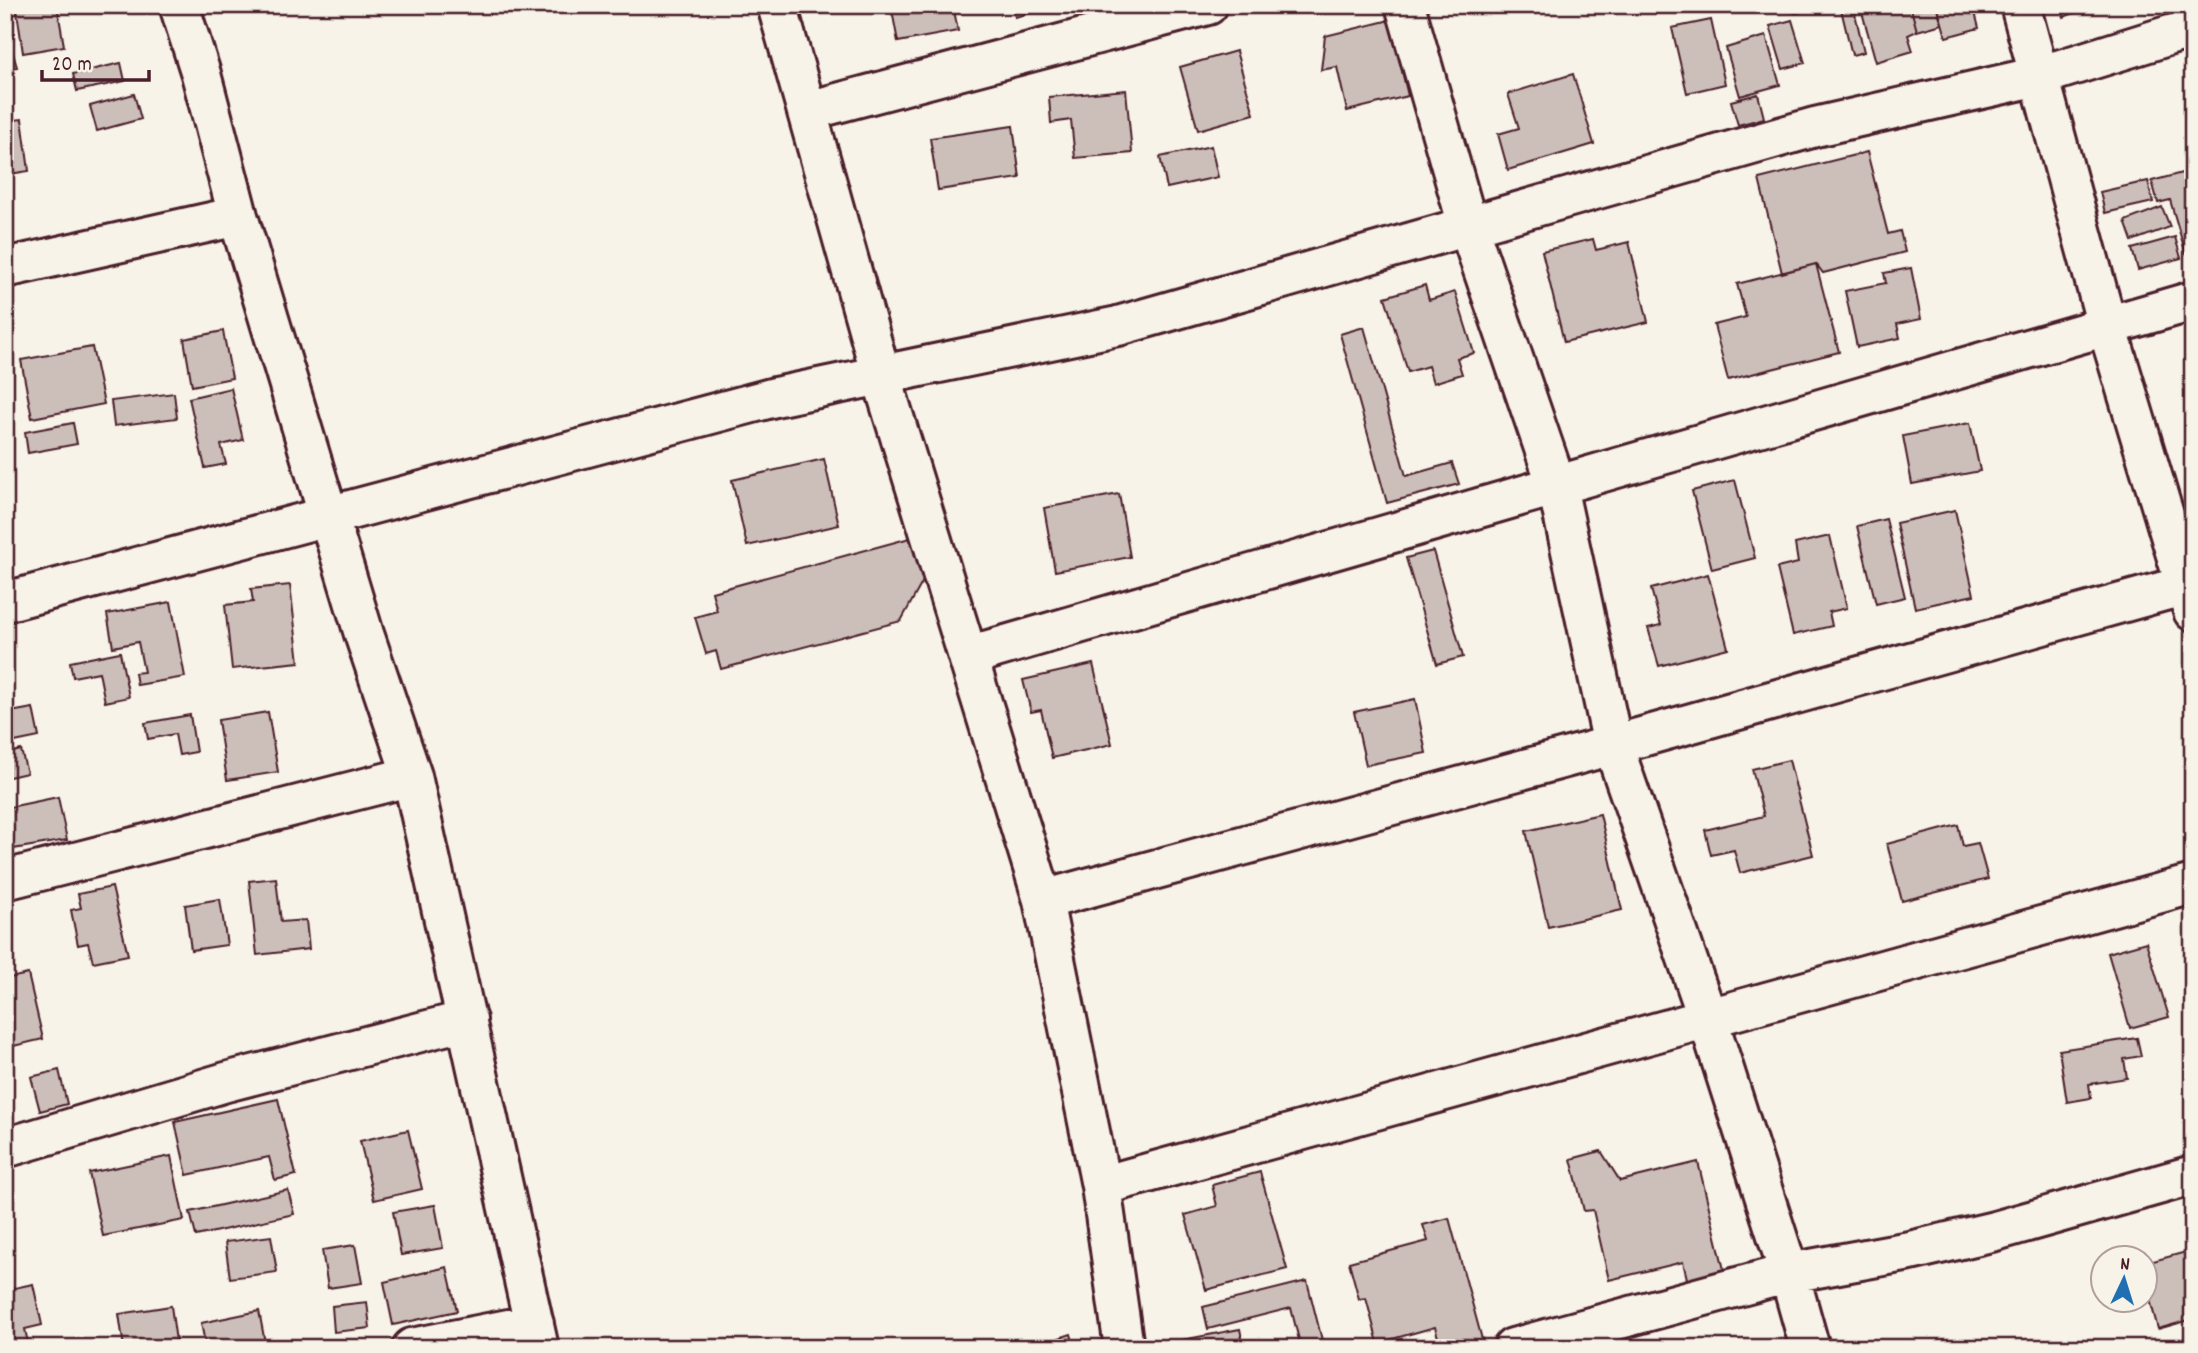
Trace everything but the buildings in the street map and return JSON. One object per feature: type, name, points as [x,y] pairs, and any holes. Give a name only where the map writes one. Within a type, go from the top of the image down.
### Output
[{"type":"street","points":[[179,5],[201,74],[238,216],[331,517],[364,634],[412,776],[536,1336],[412,1348]]},
{"type":"street","points":[[777,5],[881,375],[1044,900],[1101,1186],[1124,1348]]},
{"type":"street","points":[[807,111],[1208,5]]},
{"type":"street","points":[[1405,5],[1468,226],[1557,486],[1613,745],[1707,1016],[1789,1273],[1810,1348]]},
{"type":"street","points":[[1044,900],[1613,745],[2190,593],[2107,326],[2020,5]]},
{"type":"street","points":[[5,602],[775,397],[1118,326],[1815,127],[2039,76],[2193,29]]},
{"type":"street","points":[[5,268],[238,216]]},
{"type":"street","points":[[968,656],[2193,301]]},
{"type":"street","points":[[5,880],[412,776]]},
{"type":"street","points":[[1101,1186],[1707,1016],[2193,884]]},
{"type":"street","points":[[5,1148],[226,1082],[467,1020]]},
{"type":"street","points":[[1513,1348],[1789,1273],[1910,1251],[1995,1231],[2193,1175]]}]
